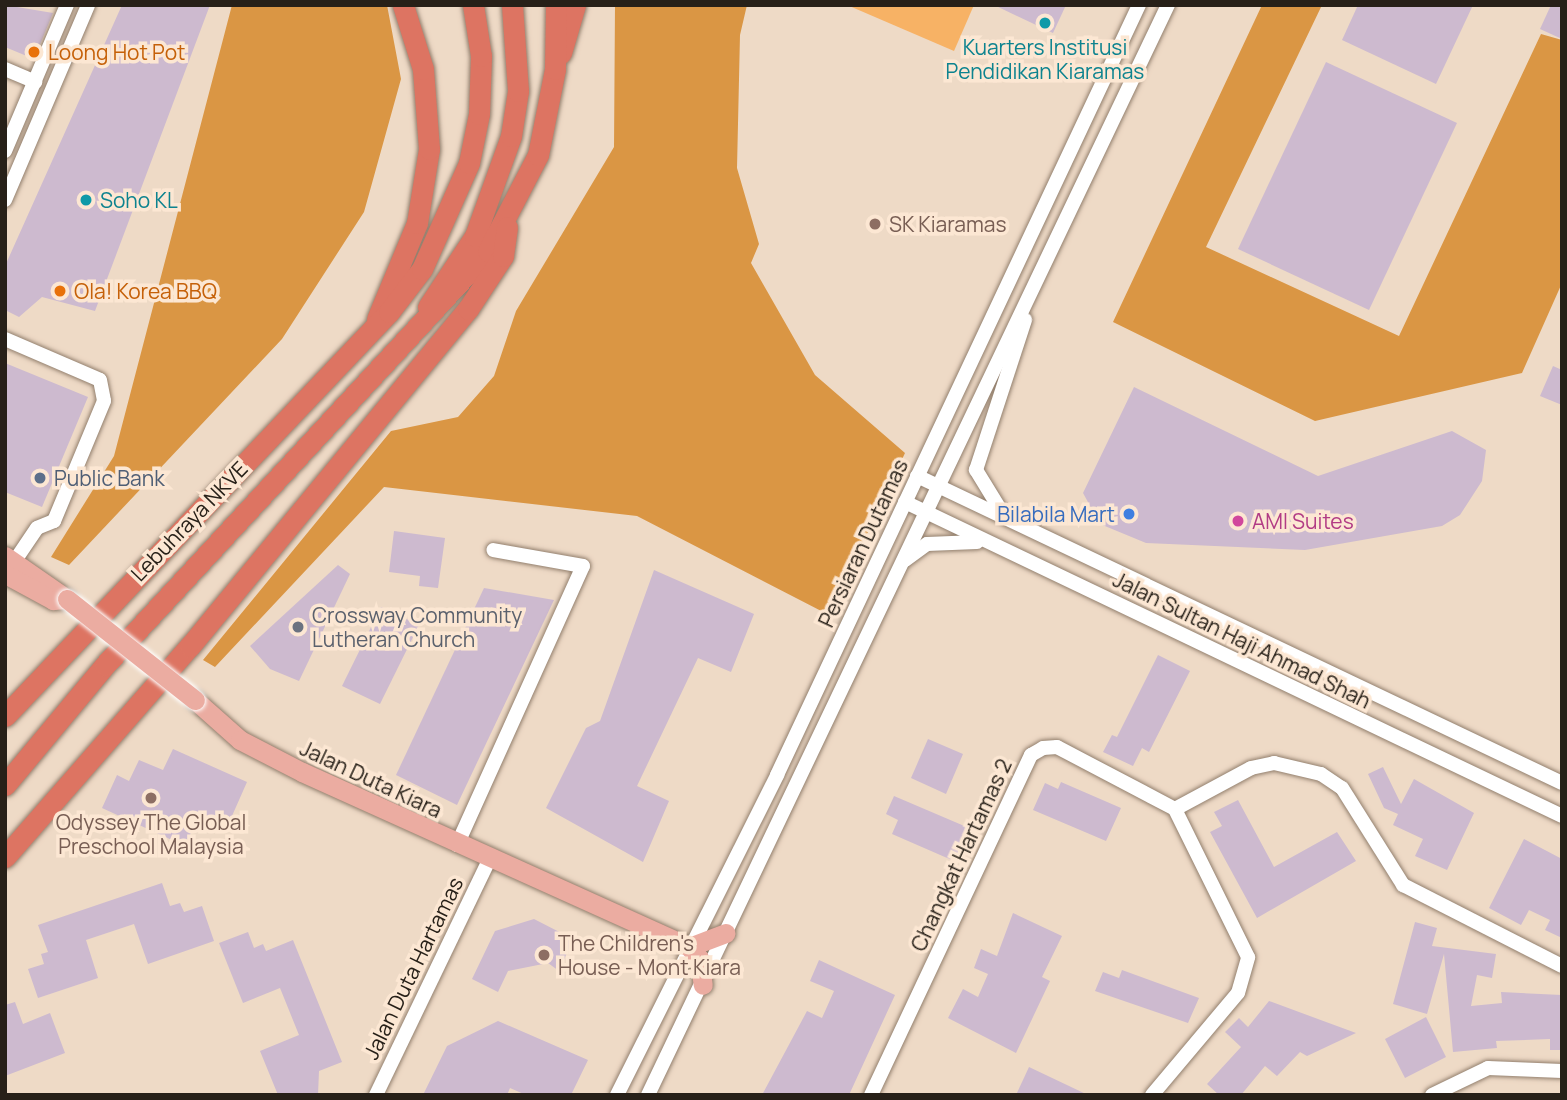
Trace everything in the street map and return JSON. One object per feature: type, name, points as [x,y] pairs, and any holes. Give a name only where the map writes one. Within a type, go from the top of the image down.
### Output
[{"type":"highway","points":[[375,328],[423,201],[429,126],[423,69],[403,5]]},
{"type":"highway","name":"Lebuhraya NKVE","points":[[5,716],[375,328],[422,269],[469,163],[481,57],[473,5]]},
{"type":"highway","points":[[405,342],[475,236],[499,178],[518,91],[512,5]]},
{"type":"highway","points":[[555,69],[556,5]]},
{"type":"highway","points":[[5,785],[105,665],[405,342],[456,292],[509,216],[538,155],[555,69],[575,5]]},
{"type":"highway","points":[[5,857],[468,309],[503,256],[509,216]]},
{"type":"main road","name":"Jalan Duta Kiara","points":[[9,564],[53,600],[67,599],[195,700],[240,740],[460,840],[489,860],[689,947]]},
{"type":"main road","points":[[703,985],[699,958],[689,947],[725,933]]},
{"type":"street","points":[[5,151],[67,5]]},
{"type":"street","points":[[5,200],[88,5]]},
{"type":"street","name":"Persiaran Dutamas","points":[[617,1095],[905,502],[1139,5]]},
{"type":"street","name":"Persiaran Dutamas","points":[[648,1095],[703,985],[725,933],[1168,5]]},
{"type":"street","points":[[5,69],[35,82]]},
{"type":"street","points":[[1005,518],[976,470],[1033,288]]},
{"type":"street","points":[[5,339],[100,380],[104,401],[54,521],[37,528],[9,564]]},
{"type":"street","name":"Jalan Sultan Haji Ahmad Shah","points":[[917,476],[1562,783]]},
{"type":"street","name":"Jalan Sultan Haji Ahmad Shah","points":[[905,502],[1562,816]]},
{"type":"street","points":[[903,561],[928,544],[951,538],[992,544]]},
{"type":"street","points":[[460,840],[583,566],[493,550]]},
{"type":"street","name":"Changkat Hartamas 2","points":[[871,1095],[1031,755],[1057,747],[1175,809]]},
{"type":"street","points":[[1152,1095],[1238,993],[1248,957],[1175,809],[1251,768],[1274,763],[1321,774],[1342,788],[1403,885],[1562,966]]},
{"type":"street","name":"Jalan Duta Hartamas","points":[[376,1095],[489,860]]},
{"type":"street","points":[[1432,1095],[1488,1068],[1562,1071]]},
{"type":"shaded area","points":[[232,5],[387,5],[401,79],[364,212],[282,339],[69,565],[51,557],[114,456]]},
{"type":"shaded area","points":[[615,5],[747,5],[740,35],[737,168],[759,244],[751,263],[815,375],[905,453],[829,615],[637,516],[384,487],[215,667],[203,660],[391,431],[458,417],[494,376],[516,311],[614,147]]},
{"type":"shaded area","points":[[847,5],[974,5],[954,51]]},
{"type":"shaded area","points":[[1262,5],[1322,5],[1206,247],[1399,336],[1541,34],[1562,40],[1562,283],[1522,373],[1315,421],[1113,322]]},
{"type":"building","points":[[5,5],[53,13],[34,59],[5,47]]},
{"type":"building","name":"Soho KL","points":[[122,5],[210,5],[95,311],[42,297],[19,317],[5,310],[5,266]]},
{"type":"building","name":"Kuarters Institusi Pendidikan Kiaramas","points":[[994,5],[1066,5],[1053,33]]},
{"type":"building","points":[[1358,5],[1473,5],[1436,84],[1342,40]]},
{"type":"building","points":[[1551,5],[1562,5],[1562,39],[1540,29]]},
{"type":"building","points":[[1326,62],[1457,123],[1369,310],[1238,249]]},
{"type":"building","points":[[5,363],[88,397],[42,507],[5,492]]},
{"type":"building","points":[[1553,366],[1562,370],[1562,405],[1540,396]]},
{"type":"building","points":[[1134,387],[1318,476],[1452,431],[1486,450],[1482,481],[1460,515],[1442,526],[1305,550],[1146,543],[1100,524],[1083,493]]},
{"type":"building","points":[[394,531],[445,538],[438,588],[419,586],[420,576],[389,572]]},
{"type":"building","name":"Crossway Community Lutheran Church","points":[[338,565],[350,574],[299,681],[270,669],[250,646]]},
{"type":"building","points":[[654,570],[754,614],[731,672],[698,658],[637,786],[669,801],[643,862],[546,808],[586,728],[600,721]]},
{"type":"building","points":[[484,588],[554,600],[457,805],[396,775]]},
{"type":"building","points":[[381,607],[419,625],[380,704],[342,686]]},
{"type":"building","points":[[1158,655],[1190,671],[1149,752],[1142,748],[1133,766],[1103,752],[1112,735],[1117,737]]},
{"type":"building","points":[[928,739],[963,754],[946,794],[911,778]]},
{"type":"building","name":"Odyssey The Global Preschool Malaysia","points":[[173,749],[247,782],[228,825],[200,813],[185,846],[102,808],[117,775],[129,781],[139,760],[163,770]]},
{"type":"building","points":[[1383,767],[1401,804],[1414,779],[1474,813],[1447,870],[1415,856],[1423,839],[1393,825],[1398,814],[1384,808],[1368,774]]},
{"type":"building","points":[[1061,782],[1121,808],[1106,841],[1033,810],[1045,783],[1058,789]]},
{"type":"building","points":[[894,796],[969,828],[954,861],[892,834],[898,820],[886,814]]},
{"type":"building","points":[[1238,800],[1274,867],[1337,832],[1356,861],[1257,918],[1210,832],[1222,826],[1214,812]]},
{"type":"building","points":[[1524,839],[1562,859],[1562,938],[1545,930],[1550,920],[1529,910],[1521,925],[1489,908]]},
{"type":"building","points":[[162,883],[170,906],[180,903],[184,912],[202,906],[214,941],[148,964],[134,924],[86,940],[98,978],[38,998],[28,969],[44,964],[41,954],[48,952],[38,925]]},
{"type":"building","points":[[1013,913],[1062,936],[1042,977],[1050,981],[1016,1053],[948,1018],[963,989],[978,997],[988,974],[974,968],[981,949],[997,956]]},
{"type":"building","points":[[534,919],[573,939],[559,971],[548,963],[508,971],[498,992],[472,979],[495,931]]},
{"type":"building","points":[[1415,922],[1437,928],[1432,946],[1496,954],[1492,978],[1477,975],[1471,1006],[1502,1003],[1501,992],[1562,995],[1562,1050],[1550,1050],[1550,1039],[1496,1041],[1497,1048],[1453,1052],[1444,954],[1427,1014],[1393,1004]]},
{"type":"building","points":[[248,932],[254,948],[263,944],[266,951],[293,940],[342,1062],[319,1071],[318,1095],[278,1095],[260,1051],[299,1035],[280,988],[243,1003],[219,943]]},
{"type":"building","points":[[819,960],[895,995],[849,1095],[762,1095],[807,1011],[822,1018],[834,991],[810,981]]},
{"type":"building","points":[[1122,970],[1199,998],[1188,1023],[1095,991],[1103,972],[1119,978]]},
{"type":"building","points":[[1269,1001],[1356,1033],[1307,1056],[1300,1052],[1277,1076],[1265,1066],[1241,1095],[1219,1095],[1207,1084],[1241,1047],[1225,1032],[1239,1018],[1248,1027]]},
{"type":"building","points":[[15,1002],[23,1024],[50,1013],[65,1053],[5,1076],[5,1005]]},
{"type":"building","points":[[1426,1017],[1446,1057],[1405,1078],[1385,1039]]},
{"type":"building","points":[[498,1021],[588,1060],[571,1095],[526,1095],[510,1088],[507,1095],[423,1095],[447,1046]]},
{"type":"building","points":[[1029,1067],[1088,1095],[1016,1095]]},
{"type":"place","name":"Kuarters Institusi Pendidikan Kiaramas","points":[[1045,23]]},
{"type":"place","name":"Loong Hot Pot","points":[[34,52]]},
{"type":"place","name":"Soho KL","points":[[86,200]]},
{"type":"place","name":"SK Kiaramas","points":[[875,224]]},
{"type":"place","name":"Ola! Korea BBQ","points":[[60,291]]},
{"type":"place","name":"Public Bank","points":[[40,478]]},
{"type":"place","name":"Bilabila Mart","points":[[1129,514]]},
{"type":"place","name":"AMI Suites","points":[[1238,521]]},
{"type":"place","name":"Crossway Community Lutheran Church","points":[[298,627]]},
{"type":"place","name":"Odyssey The Global Preschool Malaysia","points":[[151,798]]},
{"type":"place","name":"The Children's House - Mont Kiara","points":[[544,955]]}]
